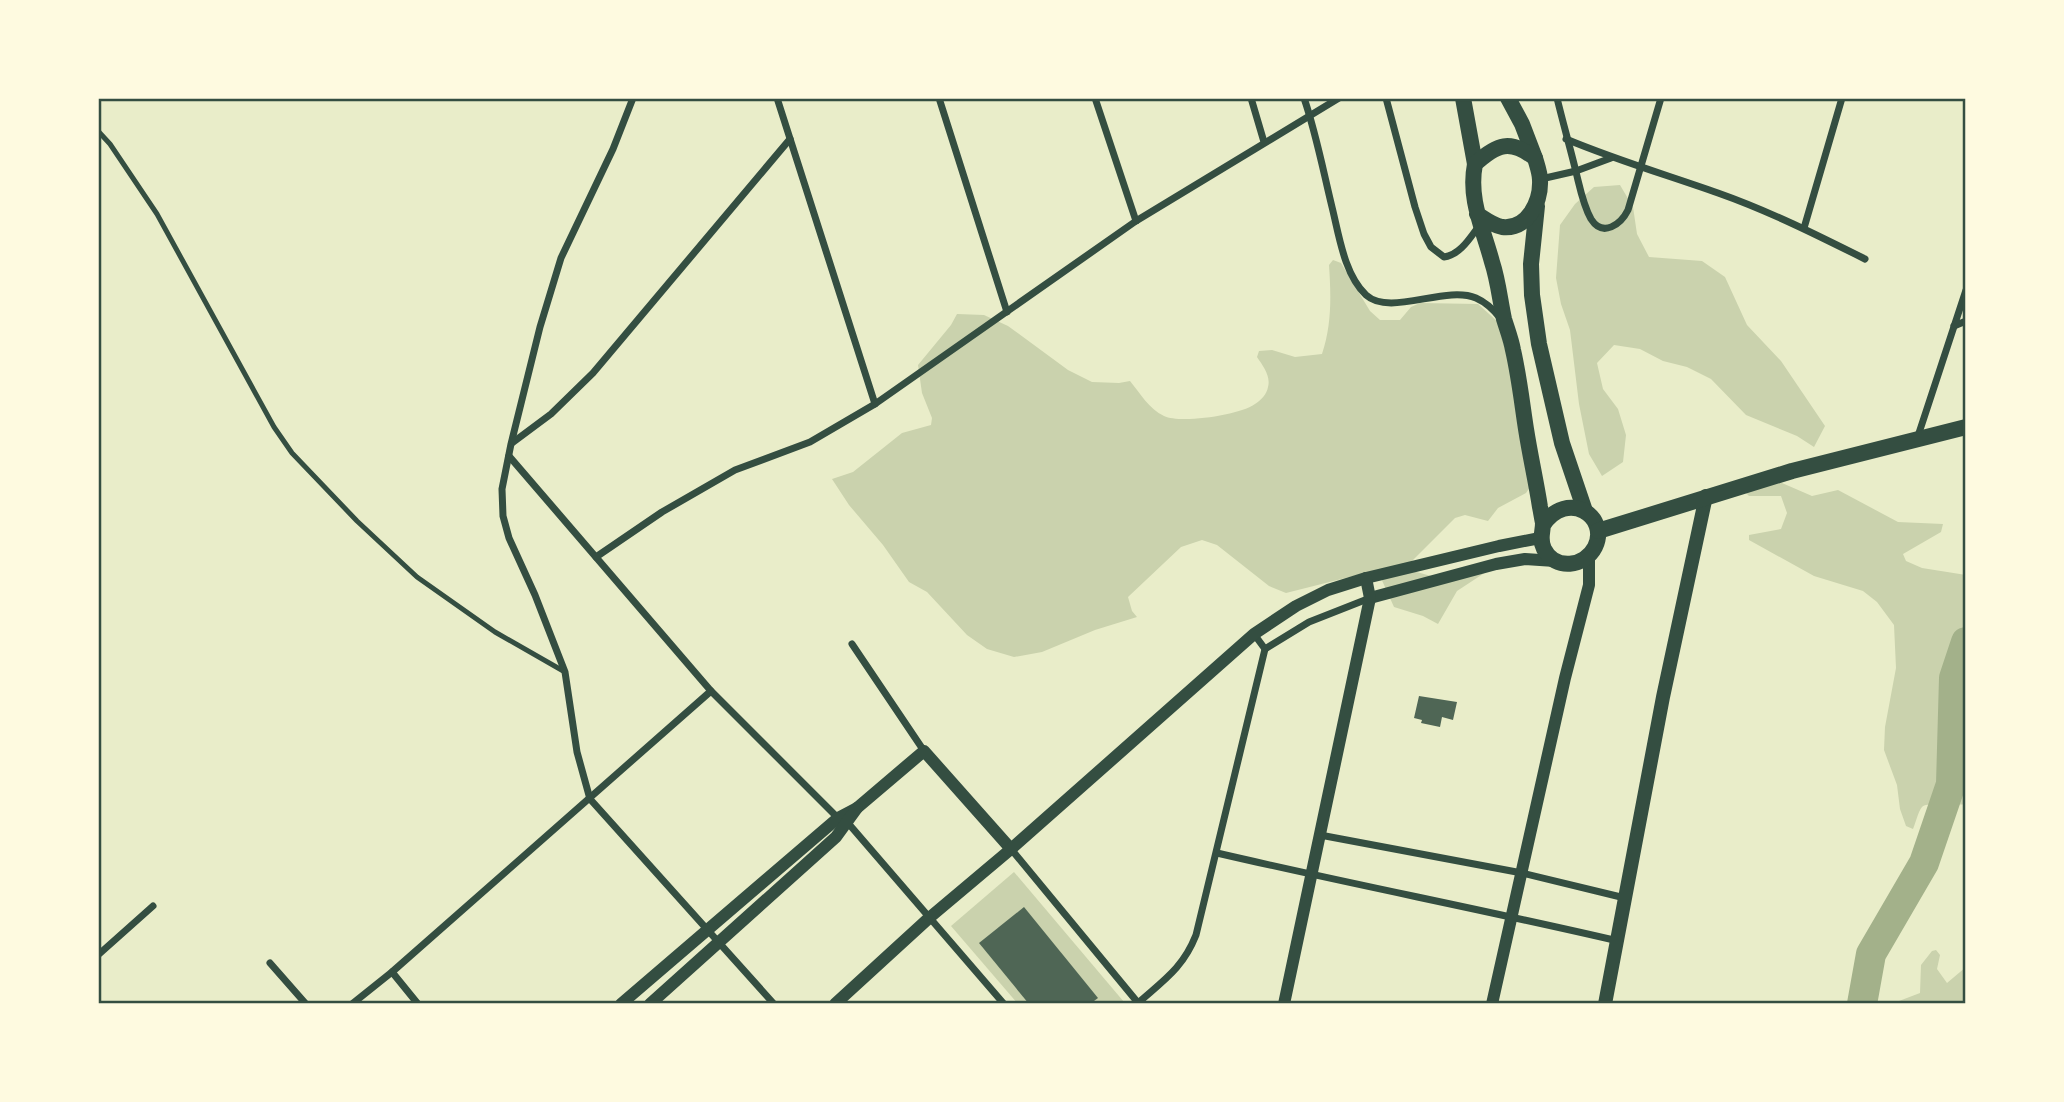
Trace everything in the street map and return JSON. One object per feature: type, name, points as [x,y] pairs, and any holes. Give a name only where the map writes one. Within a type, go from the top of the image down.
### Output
[{"type":"main road","points":[[1463,98],[1475,164],[1473,197],[1493,262],[1513,349],[1545,551],[1555,561],[1578,563],[1589,557],[1597,545],[1598,531],[1585,511],[1562,443],[1539,344],[1531,264],[1541,179],[1522,124],[1508,98]]},
{"type":"main road","points":[[1475,164],[1494,149],[1505,145],[1517,146],[1535,158]]},
{"type":"main road","points":[[1478,220],[1511,227],[1523,222],[1537,201]]},
{"type":"main road","points":[[1598,531],[1792,471],[1966,427]]},
{"type":"main road","points":[[1605,1004],[1662,697],[1706,496]]},
{"type":"main road","points":[[1542,531],[1550,514],[1561,508],[1573,507],[1585,511]]},
{"type":"street","points":[[633,98],[613,149],[561,258],[540,327],[511,444],[502,489],[503,516],[509,538],[565,672],[577,752],[590,799],[774,1004]]},
{"type":"street","points":[[778,98],[874,404]]},
{"type":"street","points":[[939,98],[1007,312]]},
{"type":"street","points":[[1095,98],[1136,221]]},
{"type":"street","points":[[1251,98],[1264,142]]},
{"type":"street","points":[[1304,98],[1346,257],[1356,282],[1368,297],[1382,302],[1401,303],[1438,295],[1476,298],[1505,323]]},
{"type":"street","points":[[596,557],[662,513],[735,470],[810,442],[874,404],[1136,221],[1339,98]]},
{"type":"street","points":[[1386,98],[1415,207],[1431,247],[1444,257],[1451,256],[1458,251],[1478,220]]},
{"type":"street","points":[[1558,98],[1583,202],[1592,220],[1605,229],[1625,217],[1661,98]]},
{"type":"street","points":[[1804,228],[1842,98]]},
{"type":"street","points":[[511,444],[551,414],[593,373],[790,139]]},
{"type":"street","points":[[1566,139],[1611,158],[1720,194],[1804,228],[1865,259]]},
{"type":"street","points":[[1541,179],[1611,158]]},
{"type":"street","points":[[1917,439],[1966,290]]},
{"type":"street","points":[[1954,326],[1966,321]]},
{"type":"street","points":[[509,456],[710,691],[843,821],[1004,1004]]},
{"type":"street","points":[[835,1004],[929,918],[1254,634],[1296,606],[1328,590],[1366,578],[1499,546],[1542,531]]},
{"type":"street","points":[[1492,1004],[1565,678],[1589,585],[1589,557]]},
{"type":"street","points":[[852,644],[924,751],[1011,849],[1139,1004],[1179,967],[1196,935],[1265,649],[1310,622],[1370,598],[1496,564],[1525,559],[1555,561]]},
{"type":"street","points":[[1284,1004],[1370,598],[1366,578]]},
{"type":"street","points":[[1254,634],[1265,649]]},
{"type":"street","points":[[352,1004],[590,799],[710,691]]},
{"type":"street","points":[[621,1004],[707,929],[843,821],[924,751]]},
{"type":"street","points":[[650,1004],[836,837],[843,821]]},
{"type":"street","points":[[1320,835],[1522,873],[1626,899]]},
{"type":"street","points":[[1217,853],[1618,941]]},
{"type":"street","points":[[98,955],[153,906]]},
{"type":"street","points":[[270,962],[306,1004]]},
{"type":"street","points":[[392,972],[418,1004]]},
{"type":"lane","points":[[98,131],[110,144],[157,214],[274,427],[292,453],[417,577],[495,632],[565,672]]},
{"type":"green space","points":[[1620,185],[1633,207],[1637,234],[1649,257],[1702,261],[1725,277],[1747,325],[1781,361],[1825,426],[1814,447],[1797,436],[1746,415],[1711,379],[1687,367],[1663,361],[1640,349],[1614,345],[1597,363],[1603,389],[1618,409],[1626,435],[1623,462],[1602,476],[1589,454],[1579,404],[1570,330],[1556,278],[1560,225],[1575,204],[1594,187]]},
{"type":"green space","points":[[1333,260],[1341,263],[1370,311],[1380,320],[1400,320],[1411,307],[1420,303],[1478,304],[1498,322],[1538,475],[1526,493],[1498,508],[1488,521],[1465,515],[1455,518],[1411,562],[1413,571],[1431,576],[1489,570],[1457,591],[1438,624],[1394,607],[1380,576],[1373,571],[1286,593],[1269,586],[1217,545],[1202,540],[1181,547],[1128,597],[1137,617],[1095,630],[1042,652],[1014,657],[987,649],[967,635],[927,592],[909,582],[832,479],[853,472],[902,433],[931,425],[932,418],[922,393],[918,365],[957,314],[984,315],[1008,326],[1068,370],[1092,382],[1130,381],[1149,405],[1164,416],[1196,419],[1247,408],[1261,399],[1269,383],[1257,357],[1259,351],[1272,350],[1295,357],[1322,354],[1329,321],[1329,265]]},
{"type":"green space","points":[[1773,479],[1812,496],[1838,490],[1898,522],[1943,524],[1941,532],[1903,554],[1906,561],[1922,568],[1966,575],[1966,804],[1935,804],[1922,807],[1913,829],[1906,826],[1900,809],[1897,785],[1884,750],[1885,727],[1896,668],[1894,625],[1877,602],[1863,591],[1814,576],[1749,540],[1749,535],[1781,529],[1787,513],[1781,496],[1749,496],[1744,491]]},
{"type":"green space","points":[[1014,872],[1124,1002],[1018,1004],[951,926]]},
{"type":"green space","points":[[1936,950],[1940,955],[1937,969],[1947,983],[1966,967],[1966,1004],[1897,1004],[1920,993],[1921,965],[1932,951]]},
{"type":"building","points":[[1419,696],[1457,702],[1453,720],[1442,717],[1440,727],[1421,723],[1422,720],[1414,718]]},
{"type":"building","points":[[1024,907],[1098,998],[1090,1004],[1029,1004],[979,943]]},
{"type":"waterway","points":[[1862,1004],[1871,954],[1924,863],[1951,784],[1954,678],[1966,642]]}]
